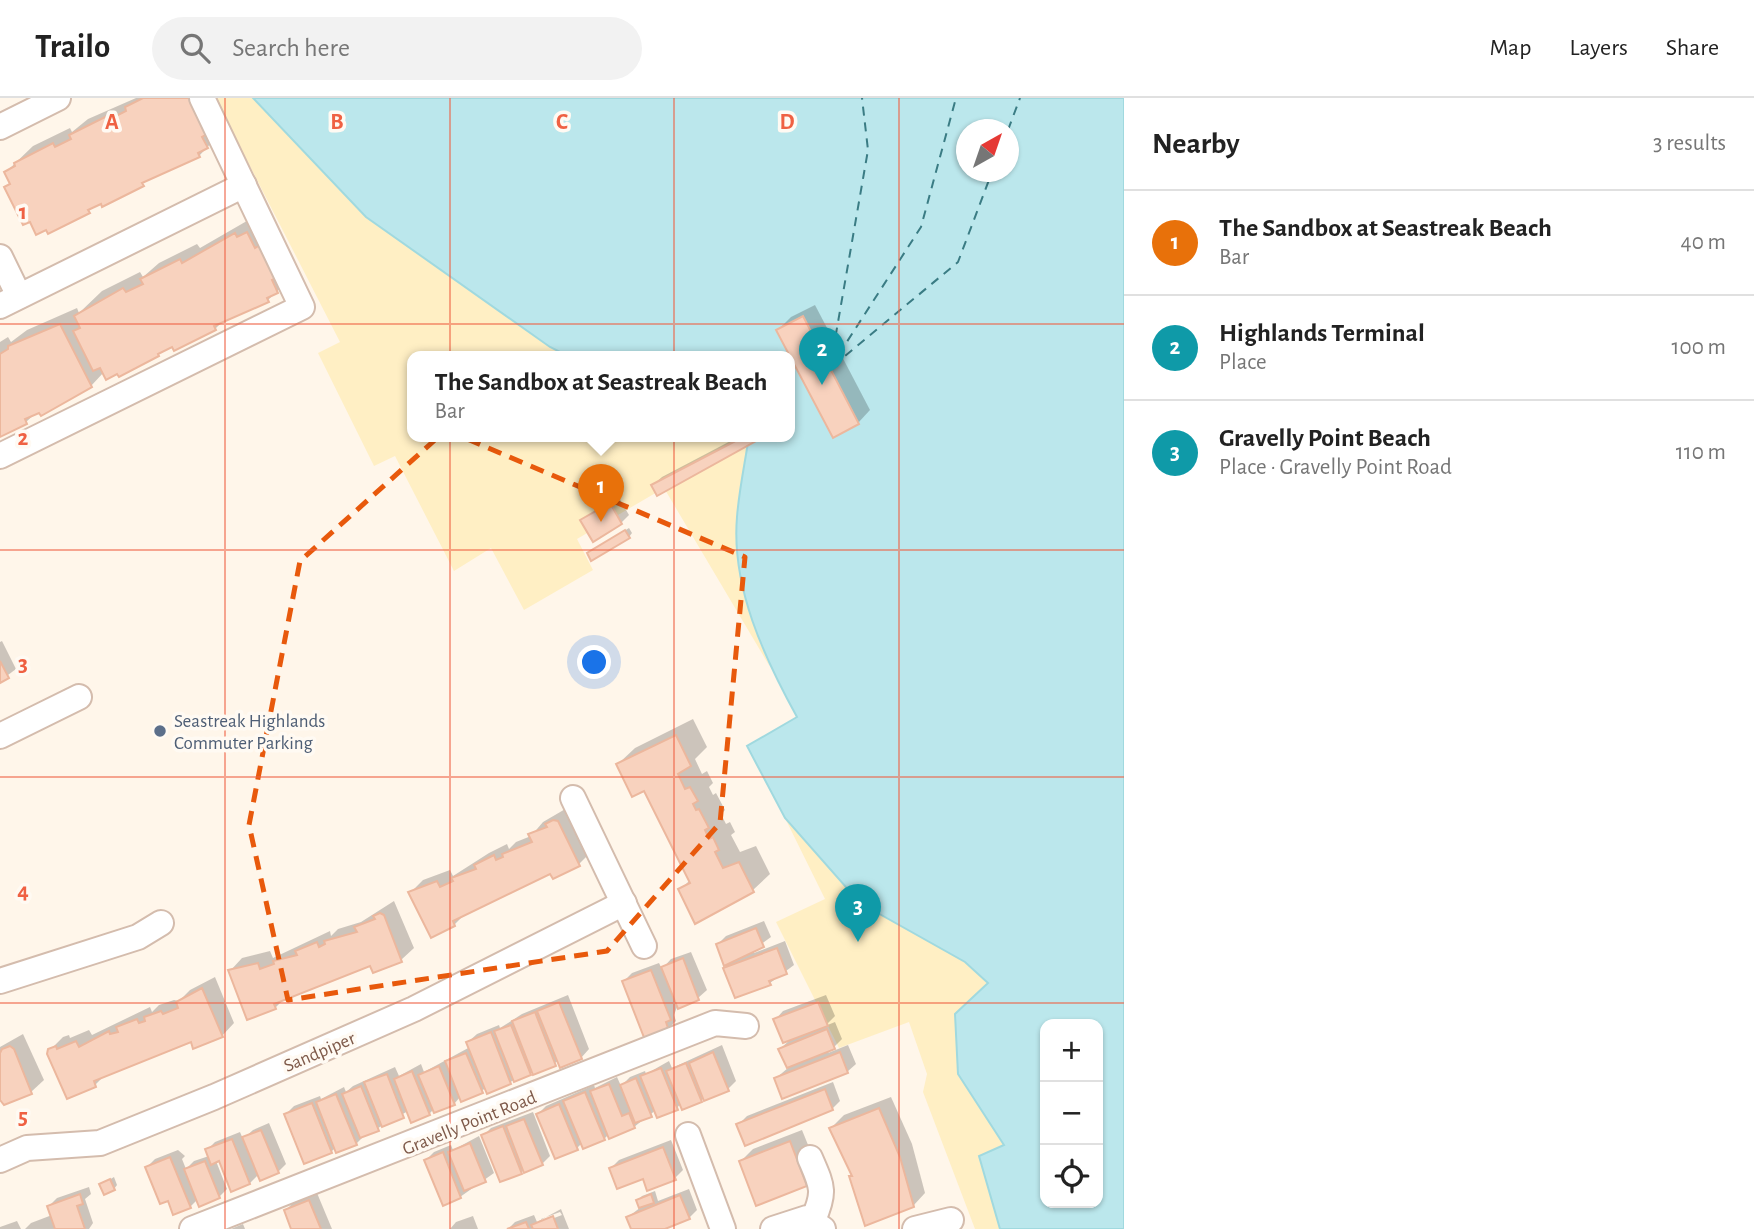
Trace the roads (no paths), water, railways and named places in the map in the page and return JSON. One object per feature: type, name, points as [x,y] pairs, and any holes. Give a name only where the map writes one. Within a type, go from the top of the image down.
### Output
[{"type":"street","points":[[0,127],[58,98]]},
{"type":"street","points":[[0,456],[302,307],[202,98]]},
{"type":"street","points":[[0,257],[10,301],[244,185]]},
{"type":"street","points":[[0,736],[79,697]]},
{"type":"street","points":[[573,798],[644,946]]},
{"type":"street","name":"Sandpiper","points":[[0,1160],[27,1148],[100,1143],[214,1097],[414,1009],[624,903]]},
{"type":"street","points":[[0,981],[138,937],[161,923]]},
{"type":"street","name":"Gravelly Point Road","points":[[192,1229],[715,1023],[746,1026]]},
{"type":"street","points":[[688,1135],[723,1229]]},
{"type":"street","points":[[773,1229],[799,1218],[818,1224],[823,1188],[810,1158]]},
{"type":"street","points":[[915,1229],[951,1220]]},
{"type":"water","points":[[253,98],[1124,98],[1124,1229],[1000,1229],[979,1156],[1004,1145],[958,1074],[955,1014],[988,983],[965,962],[860,903],[785,818],[747,746],[797,717],[752,621],[739,569],[737,543],[738,507],[748,442],[795,442],[795,351],[558,351],[366,217]]},
{"type":"place","name":"Highlands Terminal","points":[[822,385]]},
{"type":"place","name":"The Sandbox at Seastreak Beach","points":[[601,522]]},
{"type":"place","name":"Seastreak Highlands Commuter Parking","points":[[160,731]]},
{"type":"place","name":"Gravelly Point Beach","points":[[858,942]]}]
